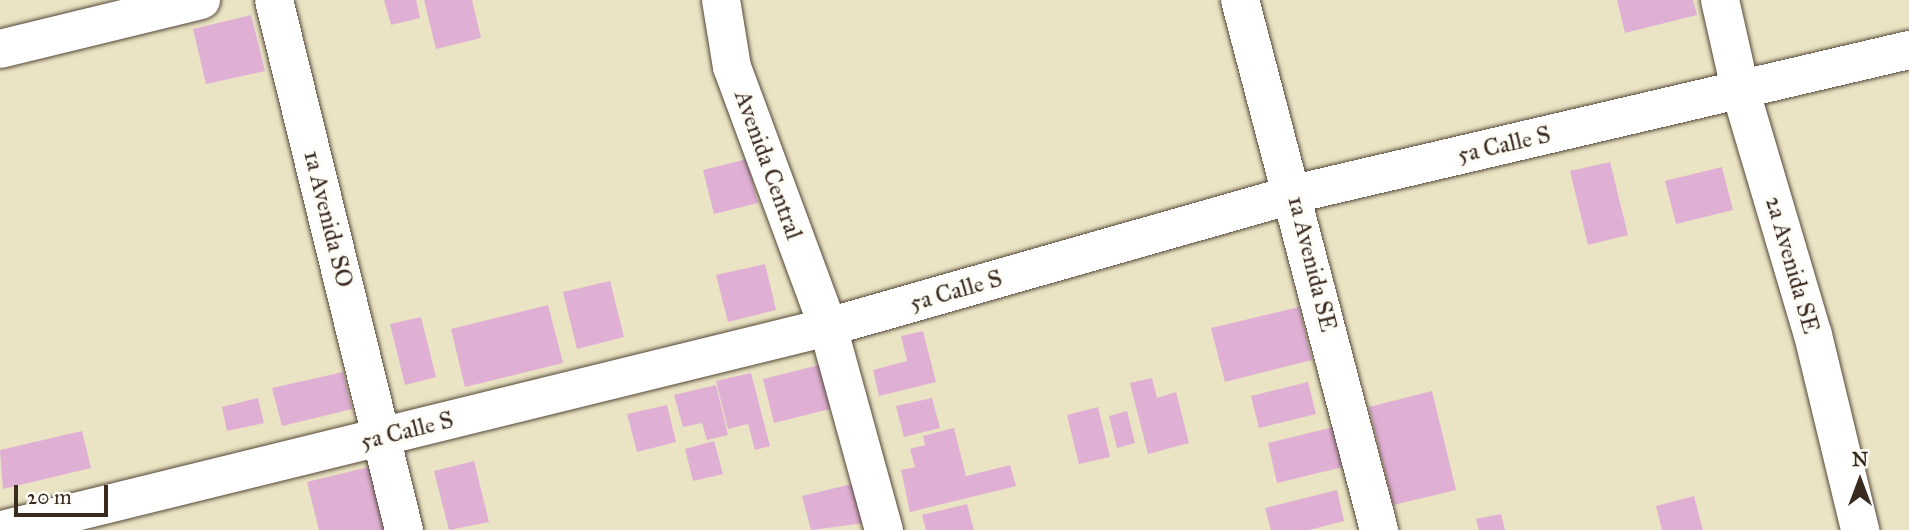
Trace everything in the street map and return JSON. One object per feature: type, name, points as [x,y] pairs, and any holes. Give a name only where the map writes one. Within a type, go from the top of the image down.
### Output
[{"type":"street","points":[[0,49],[201,0]]},
{"type":"street","name":"1a Avenida SO","points":[[274,0],[404,530]]},
{"type":"street","name":"Avenida Central","points":[[721,0],[732,66],[828,327],[884,530]]},
{"type":"street","name":"1a Avenida SE","points":[[1240,0],[1294,194],[1379,530]]},
{"type":"street","name":"2a Avenida SE","points":[[1720,0],[1740,89],[1813,335],[1860,530]]},
{"type":"street","name":"5a Calle S","points":[[2,530],[828,327],[1294,194],[1909,50]]},
{"type":"building","points":[[384,0],[416,0],[420,18],[391,25]]},
{"type":"building","points":[[424,0],[472,0],[481,38],[436,49]]},
{"type":"building","points":[[1617,0],[1693,0],[1697,15],[1625,33]]},
{"type":"building","points":[[251,15],[265,71],[206,84],[193,29]]},
{"type":"building","points":[[747,159],[758,203],[714,214],[703,170]]},
{"type":"building","points":[[1610,162],[1628,235],[1588,245],[1570,171]]},
{"type":"building","points":[[1722,167],[1733,210],[1676,224],[1665,181]]},
{"type":"building","points":[[765,264],[776,310],[728,322],[716,275]]},
{"type":"building","points":[[610,281],[624,337],[577,349],[563,292]]},
{"type":"building","points":[[548,305],[563,363],[465,387],[451,329]]},
{"type":"building","points":[[1299,307],[1312,360],[1225,382],[1211,328]]},
{"type":"building","points":[[421,317],[436,377],[405,385],[390,324]]},
{"type":"building","points":[[923,331],[936,382],[879,396],[873,370],[907,361],[901,336]]},
{"type":"building","points":[[819,365],[830,409],[774,423],[763,379]]},
{"type":"building","points":[[343,372],[352,409],[282,426],[272,388]]},
{"type":"building","points":[[751,373],[770,446],[755,450],[748,424],[728,429],[716,381]]},
{"type":"building","points":[[1152,378],[1157,398],[1176,392],[1189,443],[1148,454],[1130,383]]},
{"type":"building","points":[[1308,382],[1316,414],[1259,428],[1251,396]]},
{"type":"building","points":[[716,385],[728,435],[707,440],[702,423],[683,427],[674,395]]},
{"type":"building","points":[[1432,391],[1456,490],[1393,505],[1369,407]]},
{"type":"building","points":[[258,398],[264,423],[227,431],[222,407]]},
{"type":"building","points":[[932,398],[940,428],[904,437],[896,406]]},
{"type":"building","points":[[667,405],[676,442],[637,452],[627,414]]},
{"type":"building","points":[[1098,407],[1110,457],[1079,464],[1067,415]]},
{"type":"building","points":[[1127,411],[1135,443],[1117,448],[1109,416]]},
{"type":"building","points":[[1334,427],[1343,467],[1277,483],[1268,443]]},
{"type":"building","points":[[954,428],[966,476],[1010,465],[1016,486],[910,512],[901,470],[915,467],[910,449],[925,445],[923,436]]},
{"type":"building","points":[[82,431],[91,468],[3,489],[0,450]]},
{"type":"building","points":[[714,441],[723,474],[693,481],[685,449]]},
{"type":"building","points":[[474,461],[489,522],[449,530],[434,471]]},
{"type":"building","points":[[369,467],[384,530],[319,530],[307,482]]},
{"type":"building","points":[[856,483],[865,523],[811,530],[802,496]]},
{"type":"building","points":[[1337,490],[1344,521],[1309,530],[1271,530],[1265,508]]},
{"type":"building","points":[[1694,496],[1703,530],[1662,530],[1656,506]]},
{"type":"building","points":[[967,504],[974,530],[926,530],[922,515]]},
{"type":"building","points":[[1501,514],[1505,530],[1479,530],[1476,519]]}]
